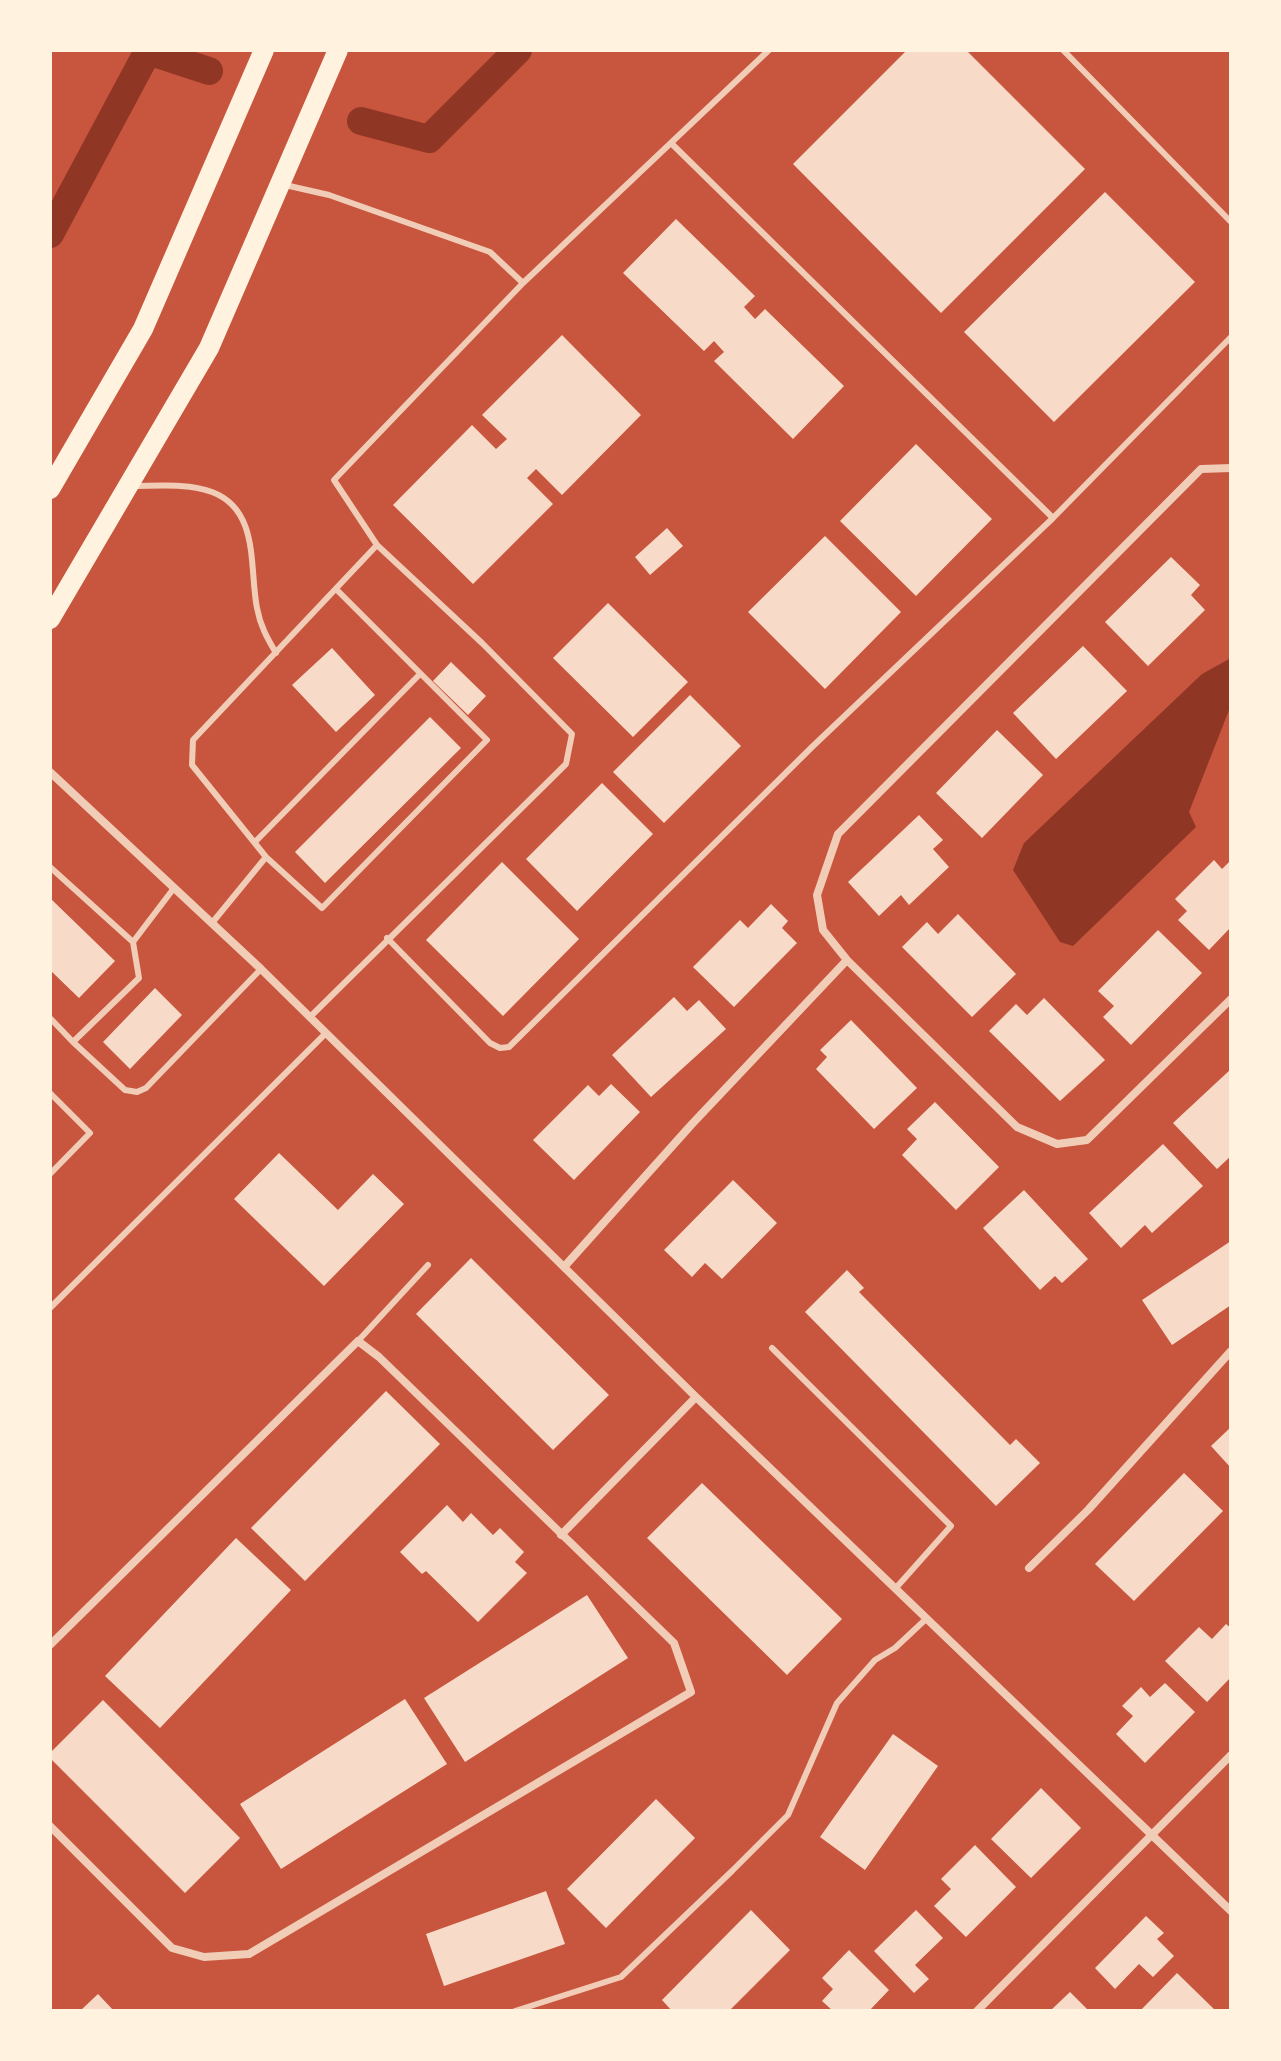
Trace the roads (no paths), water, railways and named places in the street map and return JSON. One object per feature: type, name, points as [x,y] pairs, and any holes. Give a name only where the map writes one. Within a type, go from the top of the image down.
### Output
[{"type":"main road","points":[[50,489],[143,329],[264,50]]},
{"type":"main road","points":[[50,619],[209,348],[338,50]]},
{"type":"street","points":[[1231,468],[1201,469],[838,834],[817,895],[823,930],[847,960],[1017,1127],[1057,1144],[1087,1140],[1231,999]]},
{"type":"street","points":[[50,772],[261,969],[696,1397],[1231,1911]]},
{"type":"street","points":[[564,1267],[692,1124],[847,960]]},
{"type":"street","points":[[50,1645],[358,1341],[674,1643],[691,1692],[249,1954],[204,1957],[172,1948],[50,1826]]},
{"type":"street","points":[[1029,1568],[1088,1510],[1231,1351]]},
{"type":"street","points":[[561,1535],[696,1397]]},
{"type":"street","points":[[977,2011],[1231,1755]]},
{"type":"lane","points":[[310,1017],[566,764],[572,734],[482,643],[377,545],[334,480],[523,283],[769,50]]},
{"type":"lane","points":[[1063,50],[1231,222]]},
{"type":"lane","points":[[672,144],[1053,518]]},
{"type":"lane","points":[[281,184],[329,195],[490,252],[523,283]]},
{"type":"lane","points":[[387,938],[490,1043],[500,1048],[509,1047],[812,747],[1053,518],[1231,337]]},
{"type":"lane","points":[[128,485],[196,488],[213,493],[238,513],[251,544],[262,630],[276,653]]},
{"type":"lane","points":[[336,589],[487,740],[322,908],[266,857],[192,765],[193,740],[377,545]]},
{"type":"lane","points":[[255,842],[420,674]]},
{"type":"lane","points":[[212,923],[266,857]]},
{"type":"lane","points":[[50,867],[133,942],[139,978],[73,1042]]},
{"type":"lane","points":[[133,942],[174,888]]},
{"type":"lane","points":[[50,1018],[125,1090],[137,1092],[146,1088],[261,969]]},
{"type":"lane","points":[[50,1308],[326,1033]]},
{"type":"lane","points":[[50,1093],[90,1133],[50,1174]]},
{"type":"lane","points":[[358,1341],[428,1265]]},
{"type":"lane","points":[[772,1348],[951,1526],[895,1589]]},
{"type":"lane","points":[[515,2011],[621,1977],[788,1815],[837,1703],[875,1660],[895,1648],[926,1619]]},
{"type":"waterway","points":[[361,121],[429,139],[518,50]]},
{"type":"waterway","points":[[50,234],[148,51],[209,71]]}]
